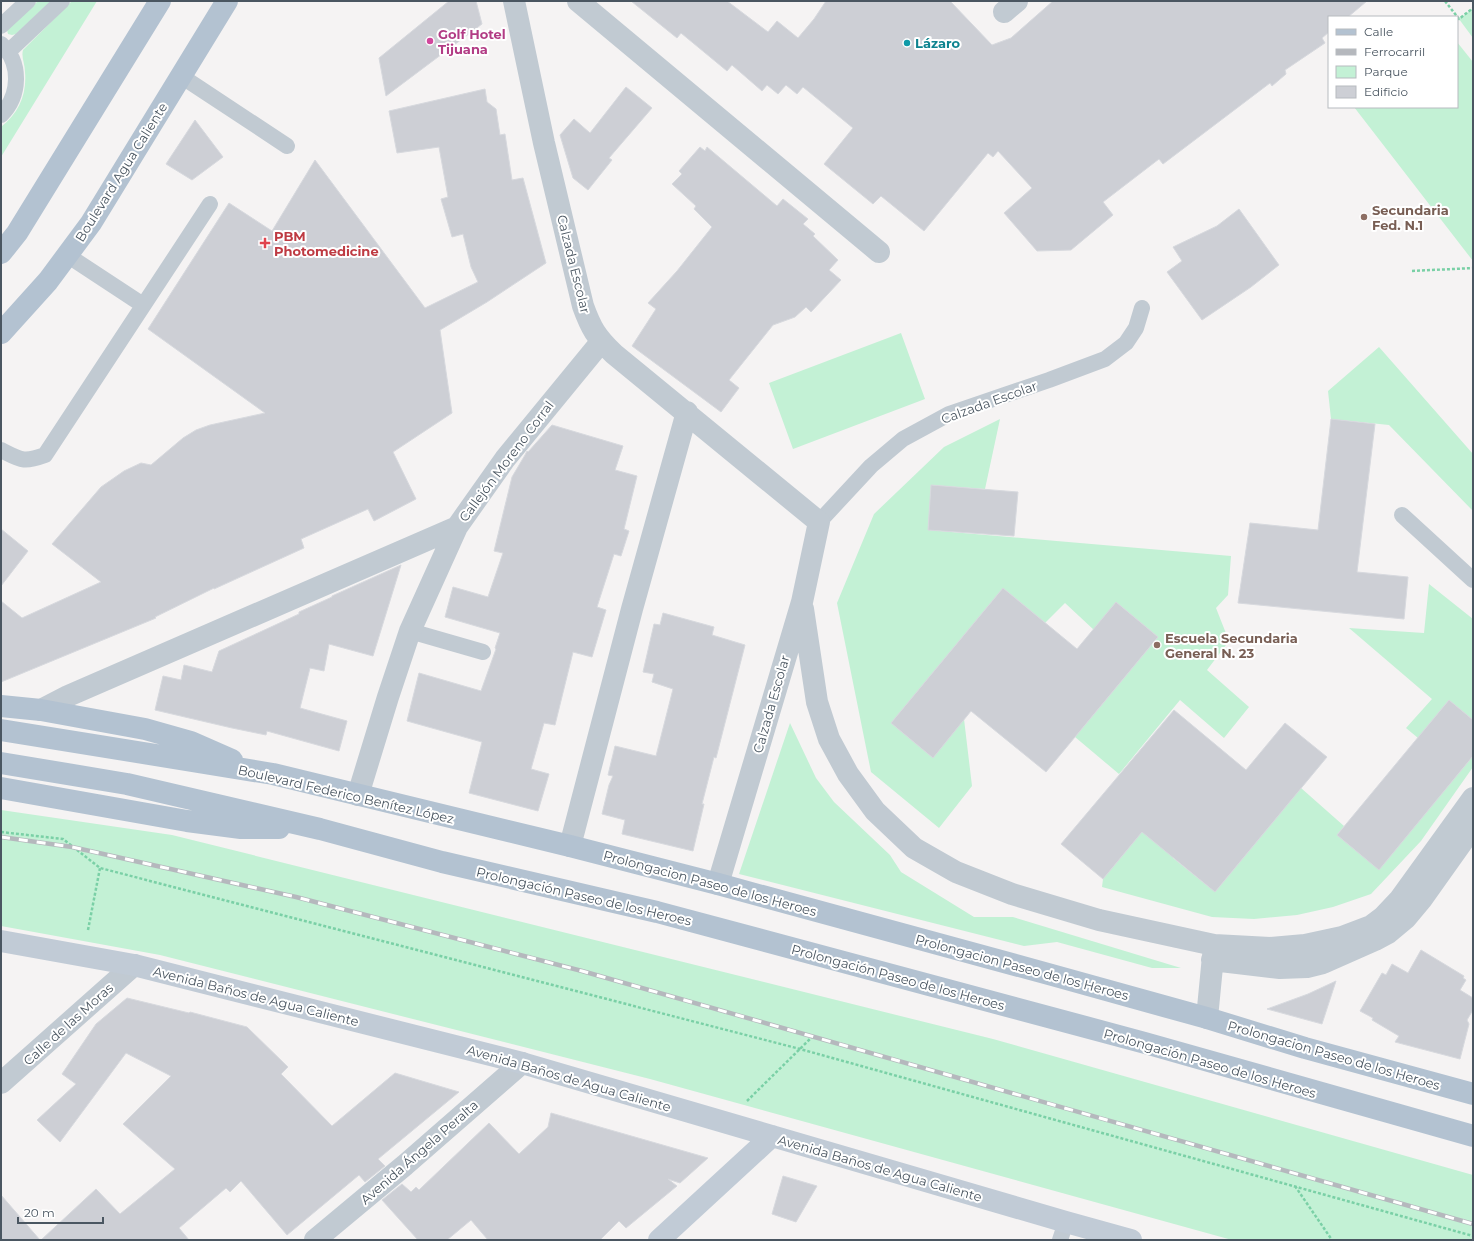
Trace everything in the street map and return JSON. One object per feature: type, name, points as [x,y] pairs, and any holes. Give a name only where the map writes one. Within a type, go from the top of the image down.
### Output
[{"type":"main road","points":[[1,253],[17,233],[160,1]]},
{"type":"main road","name":"Boulevard Agua Caliente","points":[[1,333],[48,281],[92,223],[227,1]]},
{"type":"main road","points":[[1,706],[40,710],[145,729],[191,742],[273,774]]},
{"type":"main road","name":"Boulevard Federico Benítez López","points":[[1,730],[273,774],[570,846]]},
{"type":"main road","points":[[1,763],[127,784],[320,829]]},
{"type":"main road","points":[[1,788],[241,828],[320,829]]},
{"type":"main road","name":"Prolongación Paseo de los Heroes","points":[[320,829],[442,862],[664,914],[1145,1043],[1473,1136]]},
{"type":"main road","name":"Prolongacion Paseo de los Heroes","points":[[570,846],[718,884],[1052,974],[1207,1018],[1305,1048],[1473,1094]]},
{"type":"street","name":"Calzada Escolar","points":[[514,1],[544,143],[583,306],[591,328],[601,342],[819,522],[802,602],[718,884]]},
{"type":"street","points":[[578,1],[879,252]]},
{"type":"street","name":"Callejón Moreno Corral","points":[[358,795],[410,631],[457,526],[505,459],[601,342]]},
{"type":"street","points":[[570,846],[632,609],[687,412]]},
{"type":"street","points":[[40,710],[68,696],[457,526]]},
{"type":"street","points":[[802,602],[817,702],[829,739],[848,774],[875,811],[914,848],[956,872],[1012,894],[1213,952],[1280,968],[1307,967],[1324,963],[1375,940],[1388,933],[1406,918],[1473,827]]},
{"type":"street","points":[[1213,952],[1305,945],[1342,938],[1371,926],[1383,917],[1400,899],[1473,798]]},
{"type":"street","name":"Avenida Baños de Agua Caliente","points":[[1,941],[134,965],[522,1063],[772,1136],[1063,1231],[1131,1240]]},
{"type":"street","points":[[1207,1018],[1213,952]]},
{"type":"street","name":"Calle de las Moras","points":[[1,1084],[134,965]]},
{"type":"street","name":"Avenida Ángela Peralta","points":[[315,1240],[405,1165],[522,1063]]},
{"type":"street","points":[[659,1240],[772,1136]]},
{"type":"lane","points":[[1,26],[28,1]]},
{"type":"lane","points":[[1,115],[12,102],[16,86],[16,70],[5,48],[62,1]]},
{"type":"lane","points":[[181,76],[287,146]]},
{"type":"lane","points":[[1,450],[20,460],[30,460],[45,455],[210,204]]},
{"type":"lane","points":[[67,255],[144,305]]},
{"type":"lane","name":"Calzada Escolar","points":[[819,522],[871,466],[903,439],[949,414],[1105,360],[1126,343],[1136,328],[1142,308]]},
{"type":"lane","points":[[1402,515],[1473,580]]},
{"type":"lane","points":[[410,631],[483,652]]},
{"type":"path","points":[[1445,1],[1457,16]]},
{"type":"path","points":[[1458,18],[1459,19],[1473,8]]},
{"type":"path","points":[[1412,270],[1473,268]]},
{"type":"path","points":[[1,832],[63,839],[100,868],[800,1049],[1473,1236]]},
{"type":"path","points":[[83,956],[100,868]]},
{"type":"path","points":[[725,1122],[813,1036]]},
{"type":"path","points":[[1295,1186],[1332,1240]]},
{"type":"green space","points":[[38,1],[51,1],[16,34],[8,34],[7,30],[9,27]]},
{"type":"green space","points":[[72,1],[97,1],[1,157],[1,127],[13,116],[25,88],[25,72],[22,55],[23,50]]},
{"type":"green space","points":[[1473,8],[1473,38],[1459,19]]},
{"type":"green space","points":[[1458,43],[1473,62],[1473,261],[1355,108],[1458,108]]},
{"type":"green space","points":[[901,333],[925,399],[793,449],[769,383]]},
{"type":"green space","points":[[1379,347],[1473,454],[1473,511],[1389,425],[1331,419],[1328,391]]},
{"type":"green space","points":[[1000,419],[985,489],[931,485],[928,530],[1231,556],[1228,595],[1216,608],[1229,641],[1207,670],[1249,707],[1224,738],[1180,700],[1119,774],[1075,737],[1158,637],[1116,602],[1094,630],[1065,603],[1045,623],[1003,588],[891,723],[933,758],[964,719],[972,786],[939,828],[871,772],[837,603],[874,514],[944,447]]},
{"type":"green space","points":[[1429,584],[1473,619],[1473,720],[1449,700],[1418,738],[1406,728],[1432,699],[1349,628],[1424,633]]},
{"type":"green space","points":[[790,723],[816,778],[834,802],[890,855],[901,872],[974,917],[1013,917],[1181,968],[1152,968],[1057,942],[1024,946],[739,874]]},
{"type":"green space","points":[[1473,756],[1473,767],[1421,841],[1371,894],[1333,907],[1297,915],[1254,919],[1212,917],[1102,887],[1103,879],[1166,803],[1173,858],[1215,892],[1301,788],[1344,826],[1337,835],[1379,869]]},
{"type":"green space","points":[[1,810],[172,835],[993,1039],[1473,1175],[1473,1240],[1232,1240],[650,1079],[160,955],[1,926]]},
{"type":"building","name":"Golf Hotel Tijuana","points":[[449,1],[476,1],[482,24],[386,96],[379,58]]},
{"type":"building","points":[[631,1],[727,1],[768,32],[777,21],[798,38],[814,19],[826,1],[950,1],[992,45],[1011,38],[1053,1],[1367,1],[1349,16],[1328,16],[1328,33],[1322,38],[1325,43],[1285,70],[1286,74],[1272,86],[1270,83],[1163,164],[1159,159],[1103,202],[1113,215],[1071,250],[1037,251],[1004,213],[1032,188],[998,151],[993,157],[988,153],[924,231],[881,196],[873,204],[824,164],[853,128],[803,87],[797,94],[786,85],[778,94],[767,85],[762,91],[732,65],[727,71],[681,33],[677,38]]},
{"type":"building","points":[[626,87],[652,108],[609,158],[612,160],[588,190],[573,178],[560,135],[574,119],[590,133]]},
{"type":"building","points":[[485,89],[487,102],[496,109],[500,135],[505,134],[512,180],[523,178],[546,263],[487,302],[440,330],[452,413],[393,452],[416,499],[374,521],[368,509],[301,539],[304,548],[214,588],[155,617],[156,618],[1,682],[1,601],[22,618],[101,582],[52,544],[101,487],[124,471],[141,463],[151,465],[183,438],[196,430],[210,425],[265,413],[148,329],[229,203],[272,231],[315,160],[425,308],[478,282],[471,267],[463,234],[452,237],[441,199],[448,197],[439,147],[397,153],[389,111]]},
{"type":"building","points":[[195,120],[223,157],[192,180],[166,164]]},
{"type":"building","points":[[700,147],[705,151],[707,147],[777,206],[783,199],[808,219],[803,224],[815,234],[813,236],[838,260],[829,270],[841,280],[811,312],[806,307],[795,317],[773,325],[729,380],[739,388],[721,412],[632,346],[656,309],[648,303],[677,271],[712,227],[694,209],[696,206],[672,184],[682,174],[679,171]]},
{"type":"building","points":[[1239,209],[1279,265],[1251,287],[1202,320],[1167,272],[1182,261],[1173,247],[1217,226]]},
{"type":"building","points":[[1331,419],[1375,424],[1357,572],[1408,577],[1404,619],[1238,603],[1250,523],[1318,530]]},
{"type":"building","points":[[552,425],[623,446],[615,470],[637,476],[624,529],[629,531],[621,556],[614,554],[597,607],[606,610],[592,657],[573,652],[555,725],[544,723],[531,769],[549,774],[538,811],[469,793],[482,742],[407,721],[419,673],[481,691],[500,633],[445,617],[453,587],[488,597],[503,553],[494,551],[512,477],[527,451],[528,452]]},
{"type":"building","points":[[931,485],[1018,492],[1014,536],[928,530]]},
{"type":"building","points":[[1,529],[28,551],[1,586]]},
{"type":"building","points":[[401,565],[373,656],[329,644],[324,671],[310,668],[300,708],[347,721],[339,751],[267,731],[266,735],[155,710],[163,676],[181,680],[184,665],[212,672],[219,651],[299,614],[299,612],[332,596]]},
{"type":"building","points":[[1003,588],[1077,649],[1116,602],[1158,637],[1046,772],[971,711],[933,758],[891,723]]},
{"type":"building","points":[[663,613],[714,627],[712,635],[745,645],[716,758],[714,757],[702,804],[704,804],[693,851],[622,834],[625,820],[602,814],[609,785],[613,776],[608,775],[615,746],[656,756],[673,689],[652,682],[654,674],[643,672],[654,624],[660,625]]},
{"type":"building","points":[[1449,700],[1473,720],[1473,756],[1379,870],[1337,835]]},
{"type":"building","points":[[1174,710],[1246,770],[1285,723],[1327,757],[1215,892],[1142,832],[1103,879],[1061,844]]},
{"type":"building","points":[[1421,950],[1464,976],[1463,978],[1466,980],[1460,990],[1473,998],[1473,1010],[1467,1020],[1469,1024],[1460,1059],[1395,1042],[1399,1036],[1360,1011],[1382,973],[1386,975],[1392,964],[1408,973]]},
{"type":"building","points":[[1336,981],[1322,1024],[1267,1009],[1308,994]]},
{"type":"building","points":[[127,998],[247,1027],[288,1067],[281,1074],[332,1126],[395,1073],[459,1092],[378,1159],[385,1166],[365,1182],[359,1175],[287,1235],[241,1181],[230,1192],[226,1188],[179,1228],[189,1240],[41,1240],[96,1189],[120,1214],[175,1169],[123,1124],[171,1076],[126,1053],[60,1142],[37,1120],[76,1084],[62,1074],[96,1024]]},
{"type":"building","points":[[551,1113],[708,1158],[680,1183],[668,1179],[677,1186],[626,1228],[619,1221],[600,1240],[488,1240],[471,1220],[447,1240],[418,1240],[382,1200],[402,1184],[411,1192],[416,1187],[419,1190],[489,1123],[519,1154],[548,1127]]},
{"type":"building","points":[[783,1176],[817,1186],[796,1222],[772,1214]]},
{"type":"building","points":[[1,1195],[40,1240],[1,1240]]},
{"type":"railway","points":[[1,837],[72,847],[296,897],[582,971],[1473,1224]]},
{"type":"place","name":"Golf Hotel Tijuana","points":[[430,41]]},
{"type":"place","name":"Lázaro","points":[[907,43]]},
{"type":"place","name":"Secundaria Fed. N.1","points":[[1364,217]]},
{"type":"place","name":"PBM Photomedicine","points":[[265,243]]},
{"type":"place","name":"Escuela Secundaria General N. 23","points":[[1157,645]]}]
